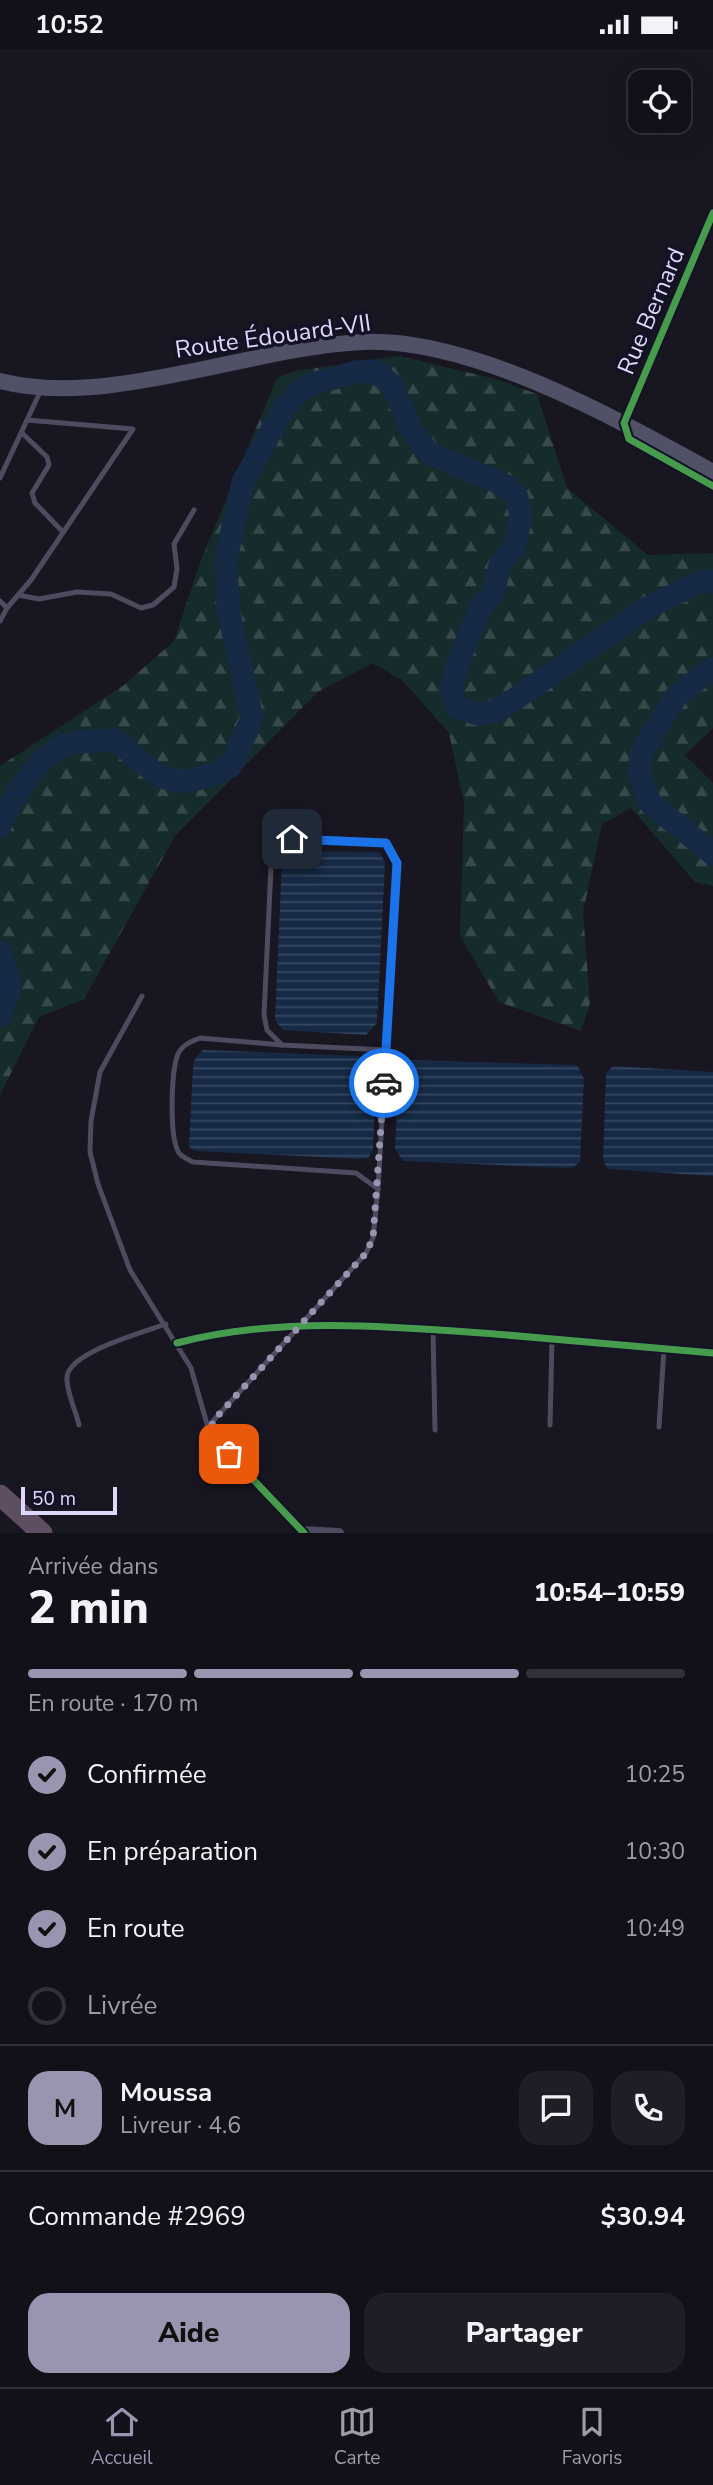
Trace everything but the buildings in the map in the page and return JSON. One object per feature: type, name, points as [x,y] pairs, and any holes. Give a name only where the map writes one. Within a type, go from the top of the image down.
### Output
[{"type":"highway","points":[[0,1495],[42,1533]]},
{"type":"main road","name":"Route Édouard-VII","points":[[0,381],[42,387],[110,384],[326,346],[383,342],[425,348],[494,368],[563,394],[624,423],[713,472]]},
{"type":"street","name":"Rue Bernard","points":[[624,423],[713,213]]},
{"type":"street","points":[[177,1343],[222,1331],[300,1325],[433,1329],[713,1353]]},
{"type":"street","points":[[210,1434],[303,1532],[339,1533]]},
{"type":"lane","points":[[0,478],[42,387]]},
{"type":"lane","points":[[0,621],[64,532],[132,429],[88,428],[27,420]]},
{"type":"lane","points":[[22,433],[47,457],[49,465],[32,493],[35,503],[64,532]]},
{"type":"lane","points":[[18,596],[39,599],[77,592],[111,594],[141,608],[153,605],[174,587],[177,569],[174,544],[194,510]]},
{"type":"lane","points":[[0,601],[7,608]]},
{"type":"lane","points":[[210,1434],[213,1421],[366,1253],[373,1238],[397,863],[386,843],[292,839],[272,846],[264,1015],[267,1030],[282,1045]]},
{"type":"lane","points":[[142,996],[100,1072],[91,1121],[90,1152],[98,1184],[130,1270],[166,1324],[191,1369],[210,1434]]},
{"type":"lane","points":[[378,1189],[356,1173],[193,1162],[180,1154],[174,1140],[173,1104],[178,1053],[188,1042],[200,1038],[386,1050]]},
{"type":"lane","points":[[79,1425],[67,1379],[69,1369],[88,1353],[166,1324]]},
{"type":"lane","points":[[433,1329],[435,1430]]},
{"type":"lane","points":[[550,1425],[552,1339]]},
{"type":"lane","points":[[659,1427],[664,1348]]},
{"type":"green space","points":[[399,356],[496,379],[537,394],[567,488],[648,555],[713,553],[713,728],[685,755],[713,783],[713,886],[695,882],[631,808],[602,824],[583,912],[590,1003],[581,1031],[499,1002],[460,936],[464,803],[449,733],[403,681],[373,663],[318,692],[175,836],[84,999],[39,1017],[0,1095],[0,766],[124,685],[174,641],[201,560],[277,378],[294,371]]},
{"type":"water","points":[[288,851],[379,852],[385,862],[377,1023],[366,1035],[283,1030],[275,1020],[282,860]]},
{"type":"water","points":[[203,1050],[358,1056],[370,1062],[376,1069],[373,1151],[368,1158],[359,1159],[196,1151],[189,1147],[193,1068],[195,1059]]},
{"type":"water","points":[[402,1061],[577,1065],[584,1079],[580,1161],[574,1167],[565,1168],[403,1161],[395,1149],[399,1067]]},
{"type":"water","points":[[613,1066],[713,1072],[713,1176],[608,1169],[603,1161],[606,1073]]},
{"type":"waterway","points":[[0,826],[10,804],[36,768],[55,750],[71,743],[115,740],[157,773],[179,781],[193,780],[231,766],[252,718],[228,609],[226,559],[243,482],[284,408],[305,386],[356,372],[375,371],[392,385],[412,431],[429,453],[507,486],[517,497],[521,517],[514,547],[500,565],[493,593],[481,607],[459,659],[450,691],[457,707],[477,714],[499,710],[645,609],[704,580],[713,582]]},
{"type":"waterway","points":[[713,668],[677,695],[641,753],[639,772],[650,803],[713,854]]},
{"type":"waterway","points":[[0,952],[11,985],[0,1015]]},
{"type":"cycle path","points":[[713,213],[624,423],[629,439],[713,486]]},
{"type":"cycle path","points":[[177,1343],[255,1329],[335,1325],[455,1331],[713,1353]]},
{"type":"cycle path","points":[[210,1434],[304,1533]]},
{"type":"way so far","points":[[229,1454],[210,1434],[213,1421],[366,1253],[373,1238],[384,1083]]},
{"type":"route","points":[[292,839],[386,843],[397,863],[384,1083]]}]
